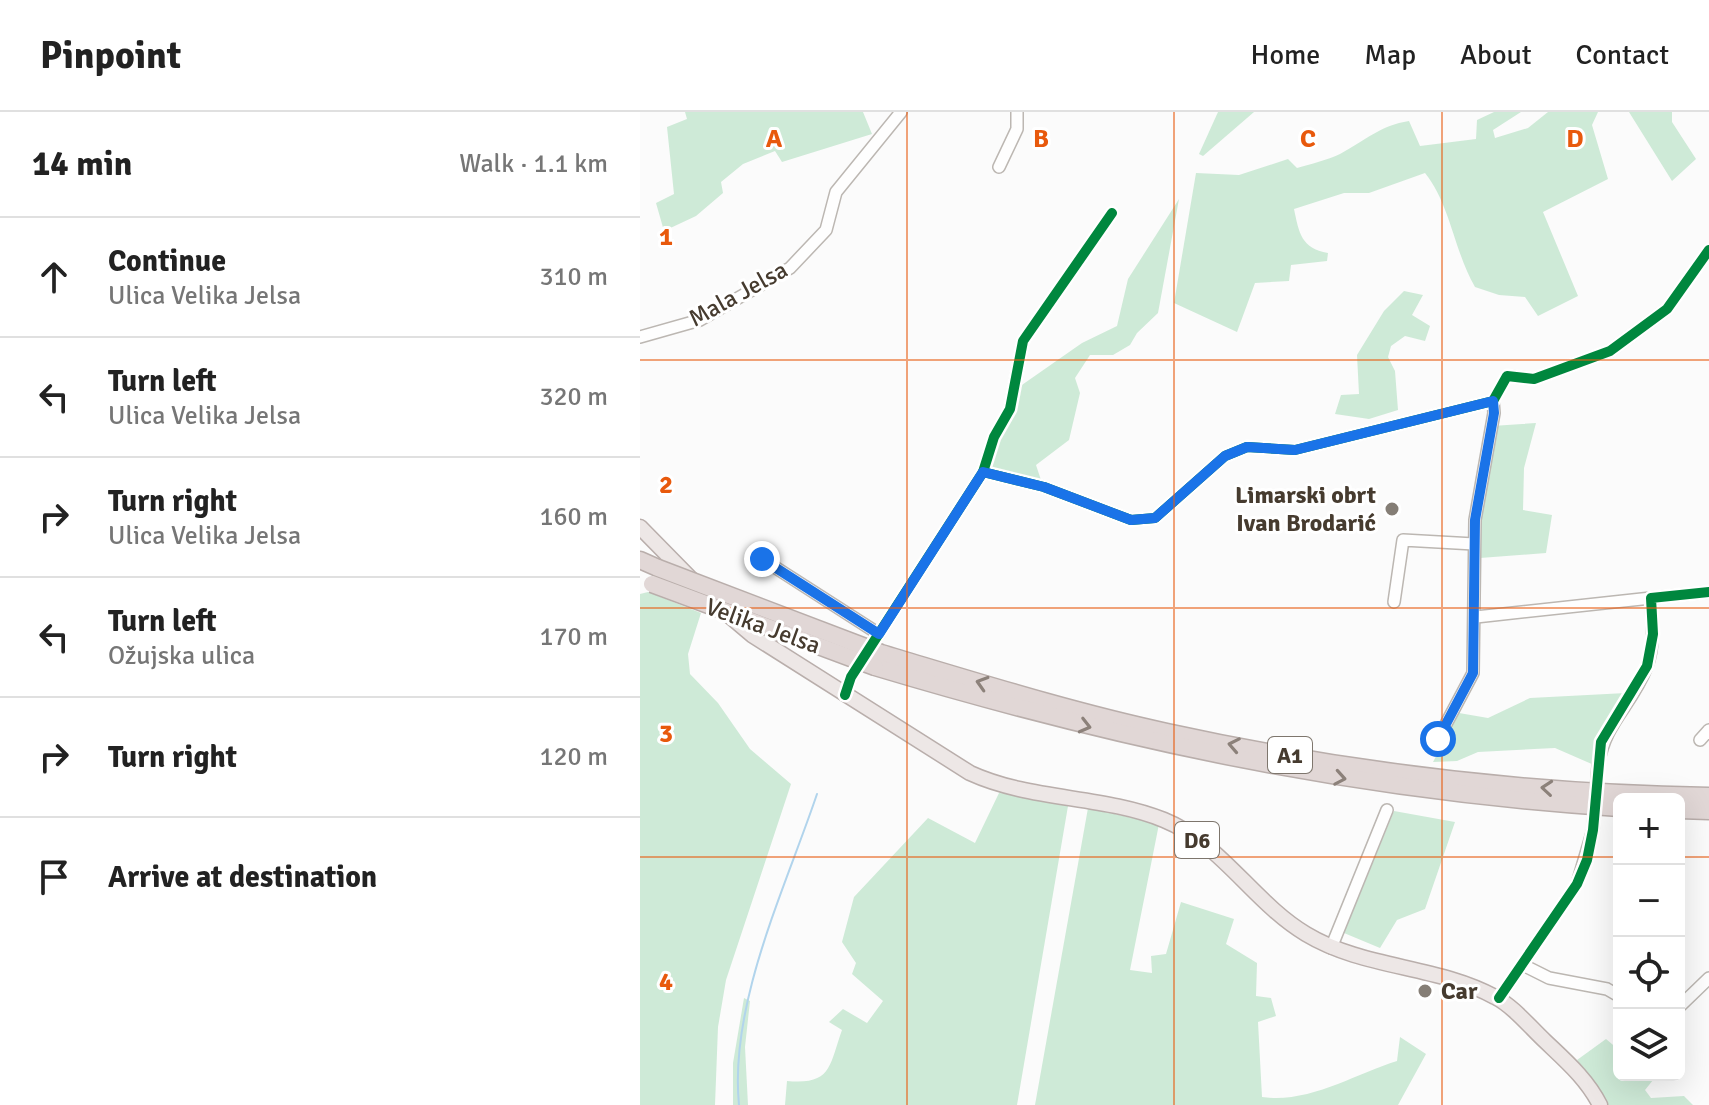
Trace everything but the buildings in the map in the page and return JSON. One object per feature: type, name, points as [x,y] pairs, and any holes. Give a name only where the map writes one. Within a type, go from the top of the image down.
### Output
[{"type":"highway","name":"A1","points":[[640,560],[650,577]]},
{"type":"highway","name":"Velika Jelsa","points":[[650,577],[878,660]]},
{"type":"highway","name":"A1","points":[[878,660],[1167,732],[1364,768],[1576,791],[1709,796]]},
{"type":"highway","name":"A1","points":[[878,660],[1019,710],[1263,765],[1443,793],[1613,807]]},
{"type":"highway","points":[[1685,810],[1709,811]]},
{"type":"main road","name":"D6","points":[[640,527],[752,635],[953,764],[985,780],[1144,814],[1176,826],[1302,932],[1331,948],[1470,985],[1499,998],[1567,1061],[1591,1087],[1600,1105]]},
{"type":"street","name":"Mala Jelsa","points":[[640,337],[700,320],[790,268],[826,230],[836,192],[901,112]]},
{"type":"street","points":[[999,167],[1017,129],[1017,112]]},
{"type":"street","points":[[845,695],[851,677],[983,472],[994,437],[1010,409],[1023,341],[1112,213]]},
{"type":"street","points":[[1438,739],[1473,673],[1476,617],[1474,544],[1494,413],[1493,401],[1507,376],[1534,379],[1571,367],[1610,351],[1643,330],[1667,309],[1709,250]]},
{"type":"street","points":[[983,472],[1044,487],[1131,520],[1155,518],[1225,456],[1247,447],[1295,450],[1493,401]]},
{"type":"street","points":[[1394,602],[1403,540],[1474,544]]},
{"type":"street","points":[[762,559],[879,634]]},
{"type":"street","points":[[1476,617],[1709,592]]},
{"type":"street","points":[[1499,998],[1577,884],[1593,830],[1601,742],[1647,666],[1653,634],[1651,598]]},
{"type":"street","points":[[1700,740],[1709,730]]},
{"type":"street","points":[[1331,948],[1387,810]]},
{"type":"street","points":[[1523,965],[1549,978],[1613,992]]},
{"type":"street","points":[[1685,1001],[1709,978]]},
{"type":"green space","points":[[685,112],[863,112],[872,134],[782,162],[775,151],[743,164],[721,182],[723,193],[696,216],[664,231],[656,203],[674,194],[667,127],[687,119]]},
{"type":"green space","points":[[1218,112],[1254,112],[1203,156],[1199,154]]},
{"type":"green space","points":[[1494,112],[1521,112],[1493,130],[1495,138],[1528,128],[1548,112],[1598,112],[1592,125],[1608,179],[1543,212],[1578,296],[1538,316],[1525,297],[1499,295],[1475,287],[1441,200],[1425,173],[1369,193],[1344,193],[1294,209],[1303,238],[1312,247],[1328,253],[1327,261],[1291,265],[1289,281],[1255,283],[1237,332],[1174,303],[1196,173],[1239,175],[1288,159],[1297,168],[1340,154],[1381,130],[1409,121],[1420,146],[1476,139],[1477,120]]},
{"type":"green space","points":[[1629,112],[1672,112],[1672,122],[1696,159],[1672,181]]},
{"type":"green space","points":[[1179,199],[1158,313],[1137,333],[1130,345],[1113,355],[1090,355],[1075,378],[1080,393],[1069,440],[1036,465],[1041,480],[989,467],[1019,387],[1082,343],[1117,326],[1128,279]]},
{"type":"green space","points":[[1404,291],[1423,295],[1412,315],[1430,326],[1425,341],[1405,336],[1391,346],[1388,357],[1395,371],[1398,410],[1369,419],[1335,414],[1341,395],[1359,394],[1357,355],[1384,311]]},
{"type":"green space","points":[[1536,423],[1524,468],[1523,510],[1552,515],[1546,553],[1480,558],[1480,517],[1492,426]]},
{"type":"green space","points":[[648,592],[701,613],[688,654],[690,674],[718,703],[750,749],[791,784],[726,980],[718,1027],[715,1105],[640,1105],[640,594]]},
{"type":"green space","points":[[1626,693],[1597,741],[1594,765],[1555,748],[1478,752],[1457,761],[1433,762],[1459,713],[1488,718],[1530,698]]},
{"type":"green space","points":[[999,793],[1025,795],[1068,806],[1017,1105],[785,1105],[787,1081],[813,1080],[821,1076],[831,1063],[842,1030],[829,1022],[843,1009],[867,1023],[883,1001],[852,974],[856,963],[842,942],[854,897],[928,818],[975,843]]},
{"type":"green space","points":[[1088,808],[1159,824],[1130,970],[1152,973],[1151,956],[1166,954],[1181,902],[1234,919],[1226,944],[1257,963],[1256,996],[1271,998],[1276,1016],[1258,1022],[1262,1097],[1279,1098],[1314,1092],[1397,1061],[1400,1037],[1426,1054],[1398,1105],[1035,1105]]},
{"type":"green space","points":[[1394,811],[1455,822],[1425,909],[1397,920],[1380,948],[1344,933]]},
{"type":"green space","points":[[744,998],[750,1001],[745,1047],[748,1105],[733,1105],[733,1063]]},
{"type":"green space","points":[[1606,1039],[1613,1045],[1613,1081],[1652,1081],[1645,1090],[1651,1098],[1684,1096],[1693,1105],[1607,1105],[1577,1060]]},
{"type":"waterway","points":[[739,1105],[738,1067],[742,1027],[751,987],[762,947],[817,794]]},
{"type":"cycle path","points":[[845,695],[851,677],[983,472],[994,437],[1010,409],[1023,341],[1112,213]]},
{"type":"cycle path","points":[[983,472],[1044,487],[1131,520],[1155,518],[1225,456],[1247,447],[1295,450],[1493,401],[1507,376],[1534,379],[1610,351],[1667,309],[1709,250]]},
{"type":"cycle path","points":[[1499,998],[1577,884],[1587,860],[1593,830],[1601,742],[1647,666],[1653,634],[1651,598],[1709,592]]},
{"type":"place","name":"Limarski obrt Ivan Brodarić","points":[[1392,509]]},
{"type":"place","name":"Car","points":[[1425,991]]},
{"type":"route","points":[[762,559],[879,634],[983,472],[1044,487],[1131,520],[1155,518],[1225,456],[1247,447],[1295,450],[1493,401],[1494,413],[1475,520],[1473,673],[1438,739]]}]
